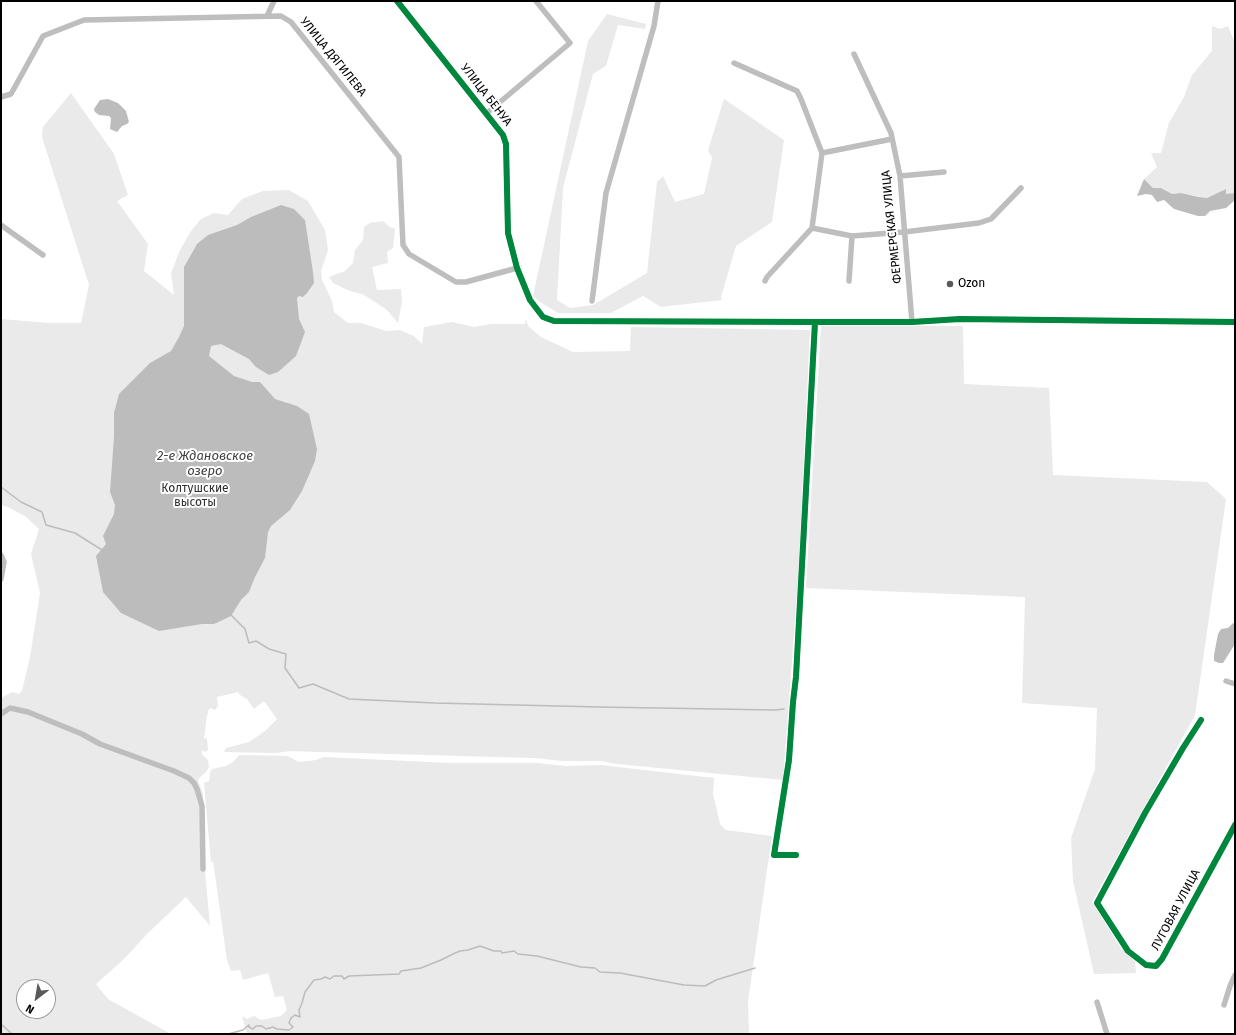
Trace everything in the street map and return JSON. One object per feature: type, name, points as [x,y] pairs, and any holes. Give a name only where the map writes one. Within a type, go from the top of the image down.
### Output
[{"type":"street","points":[[267,16],[274,1]]},
{"type":"street","name":"УЛИЦА БЕНУА","points":[[397,1],[504,135],[506,144],[508,233],[517,268],[530,300],[536,310],[543,317],[554,321],[912,322],[960,319],[1235,322]]},
{"type":"street","points":[[486,113],[570,44],[536,1]]},
{"type":"street","points":[[592,301],[606,192],[654,26],[658,1]]},
{"type":"street","name":"УЛИЦА ДЯГИЛЕВА","points":[[1,98],[11,94],[43,36],[84,20],[281,16],[291,22],[399,157],[403,245],[409,254],[456,282],[466,282],[517,268]]},
{"type":"street","name":"ФЕРМЕРСКАЯ УЛИЦА","points":[[854,54],[891,133],[900,176],[912,322]]},
{"type":"street","points":[[734,62],[797,91],[822,153],[812,228],[765,281]]},
{"type":"street","points":[[822,153],[892,139]]},
{"type":"street","points":[[900,176],[944,172]]},
{"type":"street","points":[[812,228],[852,236],[904,232],[985,222],[991,219],[1021,188]]},
{"type":"street","points":[[1,225],[43,255]]},
{"type":"street","points":[[849,281],[852,236]]},
{"type":"street","points":[[796,855],[774,855],[789,760],[796,677],[815,322]]},
{"type":"street","points":[[1,555],[4,562],[1,579]]},
{"type":"street","points":[[1226,680],[1235,684]]},
{"type":"street","points":[[2,712],[10,708],[28,712],[82,734],[100,744],[189,778],[197,789],[202,806],[204,869]]},
{"type":"street","name":"ЛУГОВАЯ УЛИЦА","points":[[1201,720],[1149,807],[1096,903],[1128,951],[1146,965],[1156,966],[1162,959],[1235,825]]},
{"type":"street","points":[[1224,1005],[1235,975]]},
{"type":"street","points":[[1097,1002],[1108,1034]]},
{"type":"green space","points":[[607,14],[646,24],[645,29],[618,25],[606,66],[593,74],[563,188],[557,300],[570,308],[593,305],[647,273],[657,182],[663,176],[675,202],[704,194],[712,158],[708,150],[724,99],[784,140],[772,222],[736,246],[721,297],[722,300],[661,307],[643,296],[611,313],[558,313],[533,296],[588,41]]},
{"type":"green space","points":[[1212,26],[1220,29],[1228,26],[1235,43],[1235,193],[1225,195],[1226,189],[1207,198],[1181,193],[1172,194],[1161,188],[1153,188],[1144,179],[1157,167],[1151,153],[1161,153],[1169,123],[1184,97],[1192,75],[1212,51]]},
{"type":"green space","name":"Колтушские высоты","points":[[71,93],[114,154],[128,195],[117,201],[148,244],[144,271],[174,295],[171,273],[180,250],[191,231],[201,219],[214,213],[228,215],[242,199],[263,191],[289,190],[308,201],[325,230],[328,250],[321,271],[322,280],[332,301],[334,312],[348,323],[361,323],[386,331],[400,330],[414,336],[422,344],[424,327],[452,322],[474,327],[491,324],[525,324],[526,319],[528,326],[541,337],[573,352],[630,351],[631,327],[810,330],[798,581],[783,780],[617,764],[601,761],[563,761],[534,758],[291,751],[276,753],[224,752],[226,748],[249,742],[265,731],[277,719],[264,701],[254,709],[247,699],[238,692],[217,697],[218,706],[215,710],[210,708],[207,715],[204,739],[207,738],[208,750],[205,752],[202,750],[202,754],[208,760],[209,767],[198,780],[203,794],[204,860],[210,926],[186,897],[148,933],[124,959],[96,984],[108,999],[171,1034],[1,1034],[1,698],[12,692],[19,694],[22,691],[30,657],[40,593],[31,554],[39,529],[26,517],[8,507],[1,505],[1,319],[49,323],[81,323],[89,285],[42,137],[43,127]]},
{"type":"green space","points":[[383,221],[395,229],[393,248],[387,252],[388,263],[372,267],[377,290],[401,289],[402,302],[398,323],[387,310],[372,300],[362,294],[350,291],[333,283],[329,277],[345,271],[353,263],[355,250],[363,240],[364,227],[370,223]]},
{"type":"green space","points":[[821,326],[963,326],[964,384],[1049,388],[1053,475],[1207,482],[1226,499],[1195,715],[1092,902],[1121,948],[1135,961],[1136,973],[1094,974],[1073,881],[1071,838],[1095,769],[1097,708],[1022,703],[1025,597],[806,588]]},
{"type":"green space","points":[[239,755],[288,756],[299,762],[316,760],[324,757],[450,763],[537,763],[566,766],[601,765],[714,778],[713,794],[720,824],[726,830],[772,836],[748,1001],[749,1034],[247,1034],[242,1016],[247,1019],[254,1016],[261,1020],[281,1016],[287,1010],[283,996],[275,997],[268,973],[243,980],[240,970],[231,971],[227,960],[213,861],[211,863],[204,783],[209,781],[212,769],[226,766],[233,762]]},
{"type":"water","points":[[108,99],[118,103],[126,111],[129,122],[122,126],[117,132],[110,129],[111,118],[109,116],[99,115],[94,109],[100,100]]},
{"type":"water","points":[[1144,179],[1153,188],[1161,188],[1172,194],[1181,193],[1207,198],[1226,189],[1226,194],[1235,193],[1235,200],[1226,208],[1210,211],[1205,216],[1198,216],[1174,209],[1164,200],[1157,202],[1152,195],[1146,194],[1137,196]]},
{"type":"water","name":"2-е Ждановское озеро","points":[[281,205],[294,209],[305,220],[313,272],[314,283],[303,297],[299,296],[297,298],[299,319],[305,332],[296,356],[278,372],[269,375],[256,367],[249,359],[221,344],[211,346],[209,356],[234,376],[252,382],[260,382],[275,399],[297,406],[309,414],[317,449],[315,461],[302,491],[290,510],[271,526],[268,532],[265,558],[249,592],[241,600],[231,616],[214,624],[202,624],[159,631],[121,613],[103,592],[96,556],[106,544],[103,536],[114,514],[115,505],[110,492],[114,437],[114,413],[119,394],[150,363],[171,351],[179,337],[184,326],[184,267],[197,244],[208,235],[237,225],[251,217]]},
{"type":"water","points":[[1233,623],[1235,624],[1235,644],[1223,663],[1214,661],[1218,634],[1221,629],[1228,628]]},
{"type":"waterway","points":[[1,487],[21,502],[42,512],[46,525],[75,533],[102,550]]},
{"type":"waterway","points":[[230,614],[245,629],[249,643],[256,641],[269,649],[286,654],[285,668],[299,688],[313,684],[349,699],[434,703],[599,707],[784,709]]},
{"type":"waterway","points":[[228,1034],[243,1030],[249,1025],[249,1027],[253,1029],[256,1026],[262,1026],[266,1029],[273,1027],[277,1029],[289,1030],[293,1027],[289,1023],[291,1018],[295,1015],[300,1017],[299,1010],[305,992],[314,980],[325,977],[330,979],[334,976],[342,976],[344,979],[349,976],[399,974],[401,971],[421,968],[460,951],[480,946],[494,951],[501,951],[502,953],[514,951],[518,954],[537,956],[581,967],[595,968],[600,972],[620,973],[684,985],[705,986],[716,980],[755,968]]},
{"type":"waterway","points":[[1,1024],[12,1034]]},
{"type":"cycle path","points":[[397,1],[503,135],[506,144],[508,233],[517,268],[530,300],[543,317],[554,321],[912,322],[960,319],[1235,322]]},
{"type":"cycle path","points":[[796,855],[774,855],[789,760],[796,677],[815,322]]},
{"type":"cycle path","points":[[1201,720],[1145,813],[1097,903],[1128,951],[1146,965],[1156,966],[1162,959],[1235,825]]},
{"type":"place","name":"Ozon","points":[[950,284]]}]
